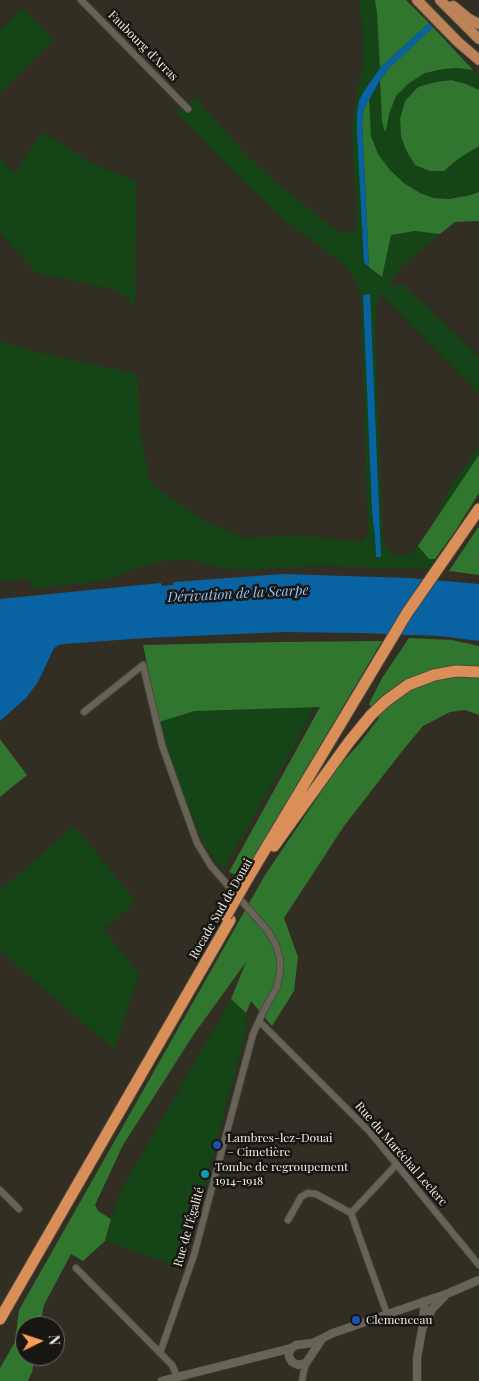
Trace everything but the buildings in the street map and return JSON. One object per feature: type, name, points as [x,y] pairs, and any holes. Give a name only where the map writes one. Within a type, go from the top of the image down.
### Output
[{"type":"highway","name":"Rocade Sud de Douai","points":[[0,1308],[361,693],[479,509]]},
{"type":"highway","name":"Rocade Sud de Douai","points":[[443,566],[479,520]]},
{"type":"highway","name":"Rocade Sud de Douai","points":[[250,880],[270,852],[391,646]]},
{"type":"highway","points":[[270,852],[348,742],[382,705],[403,689],[428,677],[450,672],[479,672]]},
{"type":"highway","name":"Rocade Sud de Douai","points":[[0,1319],[228,918]]},
{"type":"main road","points":[[417,0],[458,42],[479,60]]},
{"type":"main road","points":[[440,0],[479,39]]},
{"type":"main road","points":[[446,0],[465,16],[479,24]]},
{"type":"street","name":"Faubourg d'Arras","points":[[80,0],[138,56],[188,109]]},
{"type":"street","name":"Rue de l'Égalité","points":[[84,712],[143,665],[164,750],[197,842],[211,866],[268,931],[279,952],[279,980],[253,1034],[194,1255],[160,1352]]},
{"type":"street","name":"Rue du Maréchal Leclerc","points":[[259,1020],[366,1128],[479,1265]]},
{"type":"street","points":[[351,1212],[397,1164]]},
{"type":"street","points":[[0,1190],[19,1209]]},
{"type":"street","points":[[288,1220],[301,1197],[308,1193],[316,1194],[351,1212],[387,1314]]},
{"type":"street","points":[[76,1268],[160,1352],[172,1365],[177,1376]]},
{"type":"street","points":[[162,1381],[322,1339],[333,1333],[454,1291],[479,1280]]},
{"type":"street","points":[[422,1330],[438,1302],[454,1291]]},
{"type":"street","points":[[426,1301],[429,1305],[430,1313]]},
{"type":"street","points":[[417,1381],[417,1358],[426,1301]]},
{"type":"street","points":[[409,1307],[418,1311],[423,1321]]},
{"type":"street","points":[[301,1381],[308,1360],[322,1339]]},
{"type":"street","points":[[303,1345],[309,1350],[308,1360]]},
{"type":"street","points":[[292,1348],[289,1354],[301,1381]]},
{"type":"street","points":[[260,1356],[274,1355],[285,1357],[300,1365],[308,1360]]},
{"type":"green space","points":[[359,0],[375,0],[380,68],[368,84],[357,115],[364,263],[391,235],[415,231],[440,234],[403,265],[390,282],[396,287],[403,284],[479,357],[479,394],[379,292],[375,338],[383,537],[386,548],[393,555],[411,555],[418,546],[429,559],[435,559],[429,569],[319,566],[239,570],[177,559],[133,569],[103,581],[31,589],[30,579],[0,581],[0,342],[66,359],[135,373],[138,381],[140,429],[149,480],[162,492],[200,518],[244,538],[298,535],[362,542],[368,534],[361,302],[358,284],[351,273],[340,262],[288,223],[247,185],[175,111],[183,108],[197,96],[201,104],[245,154],[280,186],[342,234],[357,229],[352,129],[363,63],[363,35]],"holes":[[[370,294],[381,557],[376,557],[374,530],[363,295]]]},
{"type":"green space","points":[[375,0],[406,0],[429,23],[380,68],[377,13]]},
{"type":"green space","points":[[22,8],[54,40],[0,93],[0,31]]},
{"type":"green space","points":[[433,27],[473,70],[458,68],[425,73],[408,84],[396,96],[385,132],[382,121],[380,80],[389,68]]},
{"type":"green space","points":[[458,68],[473,70],[479,75],[479,90],[451,80],[418,87],[405,101],[400,119],[401,136],[406,150],[415,165],[445,171],[458,159],[479,146],[479,192],[450,199],[433,198],[405,184],[378,155],[371,136],[369,98],[380,80],[382,121],[387,126],[389,114],[396,96],[408,84],[425,73]]},
{"type":"green space","points":[[451,80],[479,90],[479,146],[458,159],[444,171],[430,171],[415,165],[406,150],[401,136],[400,119],[405,101],[418,87]]},
{"type":"green space","points":[[369,98],[371,136],[378,154],[390,170],[405,184],[433,198],[450,199],[479,192],[479,221],[455,222],[440,234],[415,231],[391,235],[382,277],[369,267],[362,121],[364,109]]},
{"type":"green space","points":[[43,132],[90,162],[136,181],[135,306],[120,291],[36,273],[0,233],[0,157],[14,173]]},
{"type":"green space","points":[[479,446],[479,455],[437,517],[446,495]]},
{"type":"green space","points":[[479,455],[479,493],[435,559],[429,559],[418,546]]},
{"type":"green space","points":[[479,526],[479,575],[449,571]]},
{"type":"green space","points":[[409,638],[452,640],[479,646],[479,715],[465,710],[450,712],[423,726],[344,826],[284,918],[298,957],[294,991],[272,1026],[251,1001],[246,1013],[231,999],[246,962],[194,1034],[123,1145],[95,1205],[98,1211],[111,1219],[105,1241],[83,1261],[71,1254],[44,1305],[42,1316],[18,1316],[19,1310],[265,875],[338,767],[379,718],[369,704],[382,678]]},
{"type":"green space","points":[[382,641],[242,877],[229,872],[320,707],[195,711],[159,722],[143,645]]},
{"type":"green space","points":[[314,707],[303,731],[223,870],[205,847],[171,765],[157,722],[195,711]]},
{"type":"green space","points":[[0,739],[27,775],[0,797]]},
{"type":"green space","points":[[74,826],[136,901],[104,930],[139,973],[115,1050],[0,951],[0,890]]},
{"type":"green space","points":[[231,999],[246,1013],[247,1028],[183,1268],[105,1241],[120,1192]]},
{"type":"green space","points":[[15,1342],[15,1366],[33,1366],[28,1381],[0,1381],[0,1368]]},
{"type":"water","points":[[429,23],[433,27],[389,68],[364,109],[362,121],[369,267],[364,263],[357,132],[359,101],[380,68]]},
{"type":"water","points":[[370,294],[381,557],[376,557],[372,511],[363,295]]},
{"type":"water","name":"Dérivation de la Scarpe","points":[[282,574],[409,578],[479,584],[479,641],[440,636],[284,632],[145,638],[64,644],[54,648],[38,682],[26,698],[0,721],[0,599],[161,583],[162,586],[173,585],[174,582]]},
{"type":"place","name":"Lambres-lez-Douai – Cimetière","points":[[217,1145]]},
{"type":"place","name":"Tombe de regroupement 1914-1918","points":[[205,1174]]},
{"type":"place","name":"Clemenceau","points":[[356,1320]]}]
